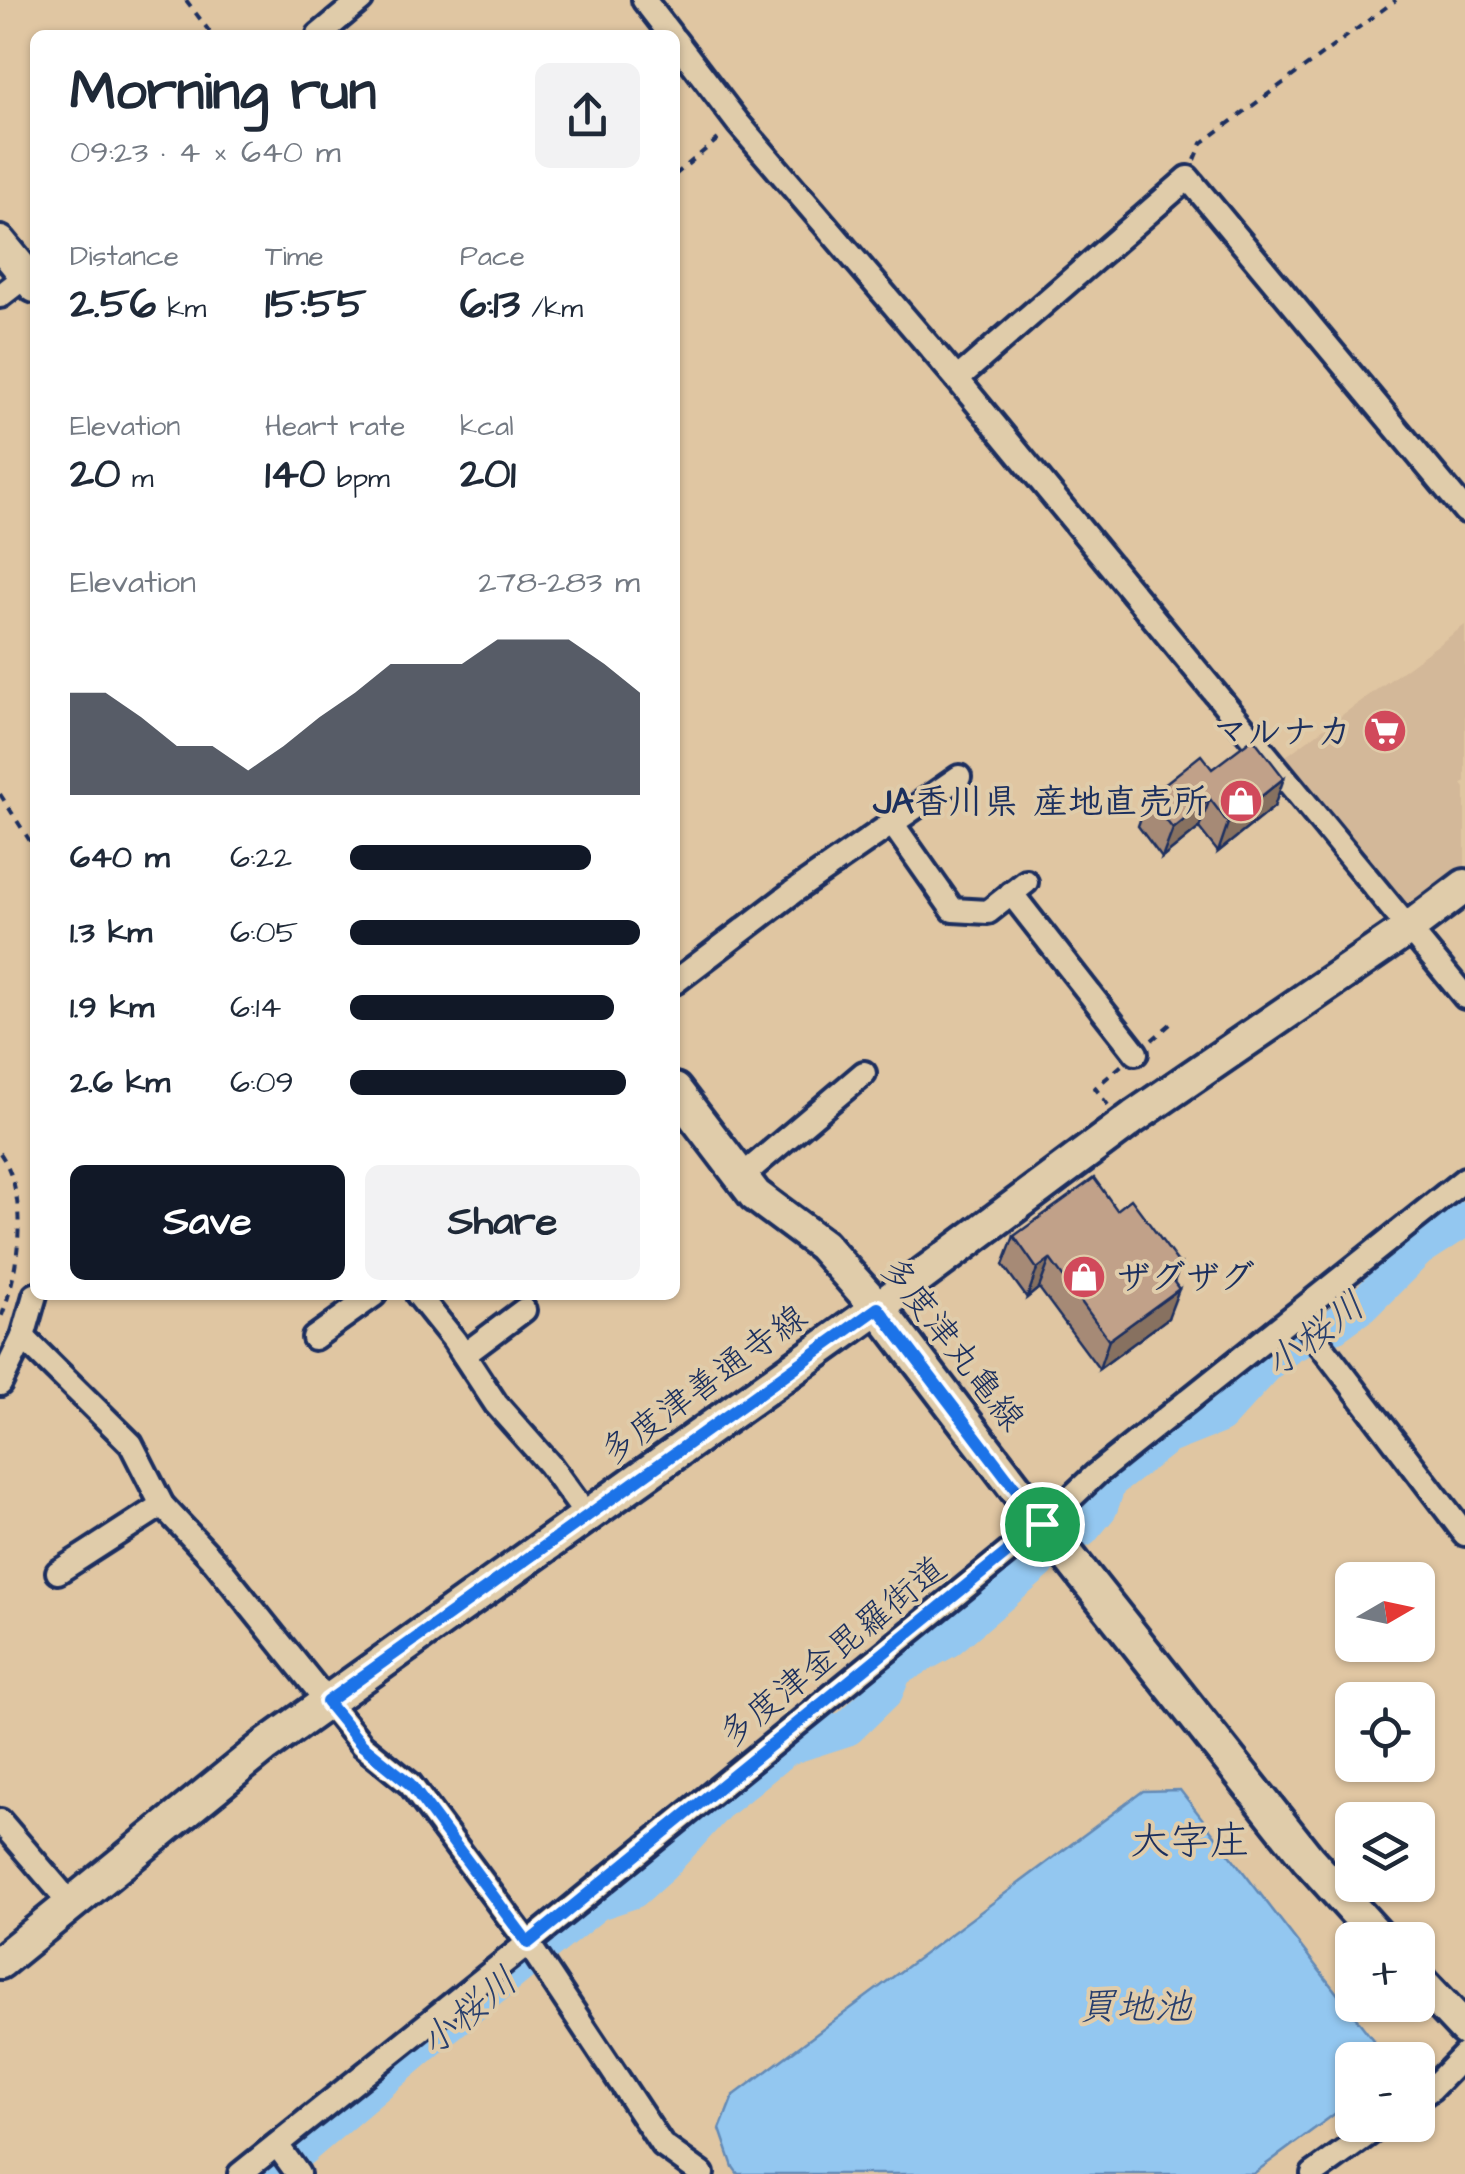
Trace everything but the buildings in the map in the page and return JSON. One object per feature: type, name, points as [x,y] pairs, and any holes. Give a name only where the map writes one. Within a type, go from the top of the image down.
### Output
[{"type":"main road","points":[[0,243],[30,275]]},
{"type":"main road","name":"多度津善通寺線","points":[[2,1957],[264,1747],[878,1308],[1134,1118],[1465,886]]},
{"type":"main road","name":"多度津丸亀線","points":[[680,1097],[755,1195],[822,1245],[878,1308],[1042,1524],[1308,1859],[1365,1922]]},
{"type":"main road","points":[[1435,1997],[1465,2028]]},
{"type":"street","points":[[325,30],[362,0]]},
{"type":"street","points":[[644,0],[667,30]]},
{"type":"street","points":[[680,47],[738,123],[958,380],[1465,997]]},
{"type":"street","points":[[958,380],[1188,178],[1465,511]]},
{"type":"street","points":[[0,296],[30,278]]},
{"type":"street","points":[[680,978],[793,892],[958,777]]},
{"type":"street","points":[[892,823],[953,910],[988,912],[1019,888],[1136,1053]]},
{"type":"street","points":[[741,1176],[864,1073]]},
{"type":"street","name":"多度津金毘羅街道","points":[[240,2174],[1042,1524],[1096,1474],[1308,1329],[1465,1179]]},
{"type":"street","points":[[0,1384],[23,1337],[34,1300]]},
{"type":"street","points":[[314,1337],[367,1300]]},
{"type":"street","points":[[422,1300],[496,1404],[549,1464],[587,1516]]},
{"type":"street","points":[[464,1355],[524,1310]]},
{"type":"street","points":[[1308,1329],[1465,1534]]},
{"type":"street","points":[[23,1337],[131,1444],[162,1505],[215,1562],[362,1745],[410,1784],[528,1943],[662,2145],[702,2174]]},
{"type":"street","points":[[58,1572],[102,1529],[162,1505]]},
{"type":"street","points":[[0,1821],[71,1904]]},
{"type":"street","points":[[1435,2086],[1461,2067]]},
{"type":"street","points":[[1313,2174],[1357,2142]]},
{"type":"street","points":[[277,2145],[298,2174]]},
{"type":"path","points":[[186,0],[208,30]]},
{"type":"path","points":[[1188,178],[1202,143],[1396,0]]},
{"type":"path","points":[[680,172],[738,123]]},
{"type":"path","points":[[0,794],[30,840]]},
{"type":"path","points":[[0,1153],[9,1166],[19,1226],[15,1261],[0,1320]]},
{"type":"shaded area","points":[[1465,625],[1465,868],[1403,911],[1282,759]]},
{"type":"water","name":"買地池","points":[[1180,1790],[1335,1991],[1335,2022],[1359,2022],[1373,2040],[1335,2042],[1335,2114],[1253,2174],[738,2174],[720,2129],[733,2096],[1143,1791]]},
{"type":"waterway","name":"小桜川","points":[[1082,1530],[1100,1508],[1109,1482],[1167,1437],[1220,1416],[1274,1357],[1335,1325],[1364,1304],[1419,1249],[1465,1219]]},
{"type":"waterway","name":"小桜川","points":[[272,2174],[597,1903],[633,1891],[716,1805],[786,1748],[848,1728],[886,1691],[895,1670],[948,1640],[1038,1563]]},
{"type":"place","name":"マルナカ","points":[[1385,731]]},
{"type":"place","name":"JA香川県 産地直売所","points":[[1241,801]]},
{"type":"place","name":"ザグザグ","points":[[1084,1277]]},
{"type":"district","name":"大字庄","points":[[1190,1840]]},
{"type":"route","points":[[878,1308],[1042,1524],[528,1943],[410,1784],[362,1745],[327,1702],[878,1308]]}]
